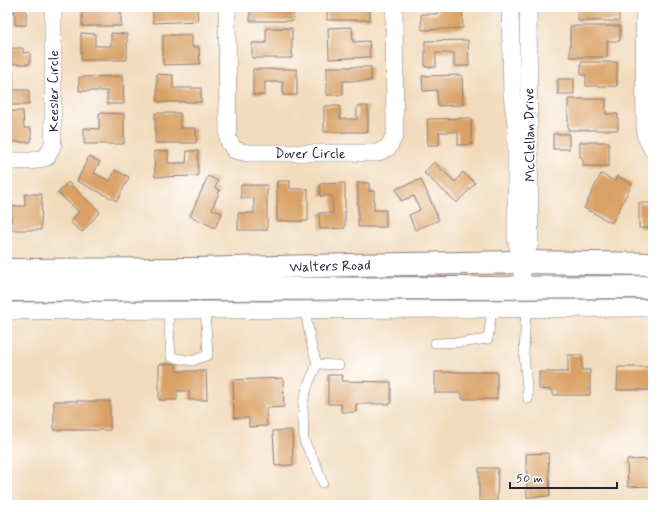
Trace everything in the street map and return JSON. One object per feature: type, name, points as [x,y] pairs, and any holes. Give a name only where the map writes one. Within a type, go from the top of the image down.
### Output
[{"type":"main road","name":"Walters Road","points":[[7,270],[196,269],[353,264],[522,262],[653,264]]},
{"type":"main road","name":"Walters Road","points":[[7,290],[653,287]]},
{"type":"street","name":"Keesler Circle","points":[[7,161],[32,161],[47,157],[54,144],[53,7]]},
{"type":"street","name":"Dover Circle","points":[[227,7],[228,138],[234,150],[248,153],[377,153],[389,148],[395,134],[394,7]]},
{"type":"street","name":"McClellan Drive","points":[[510,7],[512,95],[516,124],[516,239],[522,262],[522,287]]},
{"type":"street","name":"McClellan Drive","points":[[522,262],[530,243],[528,7]]},
{"type":"street","points":[[644,7],[645,135],[653,150]]},
{"type":"street","points":[[7,311],[653,308]]},
{"type":"lane","points":[[526,308],[524,354],[528,399]]},
{"type":"lane","points":[[435,343],[466,342],[488,339],[492,309]]},
{"type":"lane","points":[[168,310],[171,357],[192,361],[208,355],[205,310]]},
{"type":"lane","points":[[305,310],[311,343],[317,364],[308,385],[303,403],[304,442],[317,467],[323,483]]},
{"type":"lane","points":[[317,364],[339,366]]},
{"type":"building","points":[[7,7],[26,7],[26,25],[15,25],[15,12],[7,12]]},
{"type":"building","points":[[82,7],[121,7],[121,26],[82,26]]},
{"type":"building","points":[[153,7],[197,7],[198,21],[153,23]]},
{"type":"building","points":[[258,7],[293,7],[293,21],[250,21],[250,10],[258,10]]},
{"type":"building","points":[[327,7],[370,7],[370,20],[327,20]]},
{"type":"building","points":[[437,7],[462,7],[463,28],[422,30],[421,14],[437,14]]},
{"type":"building","points":[[578,7],[619,7],[619,21],[578,21]]},
{"type":"building","points":[[570,26],[620,26],[620,41],[607,41],[607,57],[570,57]]},
{"type":"building","points":[[352,27],[353,42],[369,41],[370,57],[329,59],[328,28]]},
{"type":"building","points":[[266,28],[292,28],[292,58],[252,58],[252,43],[266,43]]},
{"type":"building","points":[[81,33],[95,34],[95,46],[111,46],[111,33],[127,34],[127,60],[81,60]]},
{"type":"building","points":[[163,35],[192,35],[192,47],[199,47],[200,64],[163,65]]},
{"type":"building","points":[[468,40],[469,66],[454,66],[454,53],[436,53],[436,67],[425,67],[425,41]]},
{"type":"building","points":[[7,48],[23,48],[23,53],[30,52],[30,64],[7,64]]},
{"type":"building","points":[[581,62],[617,62],[617,86],[586,86],[586,75],[581,75]]},
{"type":"building","points":[[327,67],[371,67],[371,81],[343,81],[343,95],[327,95]]},
{"type":"building","points":[[253,69],[297,69],[297,95],[283,95],[283,82],[265,82],[265,95],[253,95]]},
{"type":"building","points":[[157,74],[173,75],[173,88],[201,88],[201,102],[157,102]]},
{"type":"building","points":[[7,75],[13,75],[13,90],[29,90],[29,105],[7,105]]},
{"type":"building","points":[[462,75],[463,105],[438,106],[437,90],[423,91],[422,76]]},
{"type":"building","points":[[123,76],[124,104],[107,104],[107,91],[79,91],[79,77]]},
{"type":"building","points":[[558,79],[574,79],[574,94],[558,94]]},
{"type":"building","points":[[568,99],[606,99],[606,114],[618,114],[618,130],[568,130]]},
{"type":"building","points":[[324,106],[340,106],[340,119],[357,119],[357,106],[368,106],[368,132],[324,132]]},
{"type":"building","points":[[7,111],[23,111],[24,128],[31,128],[31,142],[7,142]]},
{"type":"building","points":[[99,113],[124,114],[124,144],[84,144],[84,128],[99,129]]},
{"type":"building","points":[[155,113],[180,113],[180,128],[196,128],[196,143],[155,143]]},
{"type":"building","points":[[471,118],[472,144],[458,145],[458,132],[439,132],[439,145],[428,145],[427,119]]},
{"type":"building","points":[[553,134],[569,134],[569,149],[553,149]]},
{"type":"building","points":[[580,142],[609,142],[609,166],[583,166],[583,158],[580,157]]},
{"type":"building","points":[[154,151],[168,151],[168,163],[186,163],[187,151],[198,151],[198,176],[155,177]]},
{"type":"building","points":[[89,156],[100,162],[94,173],[110,181],[115,170],[129,177],[117,201],[77,181]]},
{"type":"building","points":[[434,162],[455,182],[463,172],[475,183],[457,203],[424,173]]},
{"type":"building","points":[[601,174],[615,181],[617,176],[632,184],[612,223],[584,208]]},
{"type":"building","points":[[208,176],[218,181],[215,188],[220,190],[212,209],[222,213],[215,228],[190,216]]},
{"type":"building","points":[[421,179],[439,220],[415,230],[409,215],[420,210],[414,196],[401,201],[396,189]]},
{"type":"building","points":[[277,181],[290,181],[290,189],[308,189],[308,221],[277,221]]},
{"type":"building","points":[[68,182],[100,212],[82,232],[70,222],[79,212],[58,193]]},
{"type":"building","points":[[345,183],[345,228],[320,229],[319,213],[333,213],[332,196],[320,196],[320,184]]},
{"type":"building","points":[[358,183],[369,183],[369,191],[374,191],[374,210],[386,210],[386,227],[358,227]]},
{"type":"building","points":[[241,185],[267,185],[267,230],[238,230],[238,213],[254,213],[254,198],[241,198]]},
{"type":"building","points":[[25,194],[42,194],[41,230],[11,230],[12,206],[25,206]]},
{"type":"building","points":[[639,203],[653,203],[653,228],[639,228]]},
{"type":"building","points":[[568,355],[582,355],[582,370],[590,370],[590,395],[553,395],[553,390],[539,389],[539,372],[568,372]]},
{"type":"building","points":[[159,364],[176,364],[176,371],[206,371],[207,400],[189,400],[189,391],[177,391],[177,400],[159,400]]},
{"type":"building","points":[[618,367],[653,367],[653,390],[617,390]]},
{"type":"building","points":[[435,372],[497,372],[497,399],[462,399],[462,393],[435,393]]},
{"type":"building","points":[[328,375],[343,375],[342,381],[391,382],[391,404],[356,404],[356,412],[341,412],[341,404],[328,404]]},
{"type":"building","points":[[283,378],[284,407],[266,408],[267,426],[249,427],[249,418],[234,418],[233,380]]},
{"type":"building","points":[[54,401],[110,401],[110,430],[54,430]]},
{"type":"building","points":[[292,430],[293,465],[275,466],[273,431]]},
{"type":"building","points":[[548,453],[550,496],[527,497],[526,454]]},
{"type":"building","points":[[653,459],[653,486],[628,487],[627,460]]},
{"type":"building","points":[[479,468],[498,468],[497,502],[479,502]]},
{"type":"building","points":[[318,503],[344,503],[344,505],[318,505]]}]
